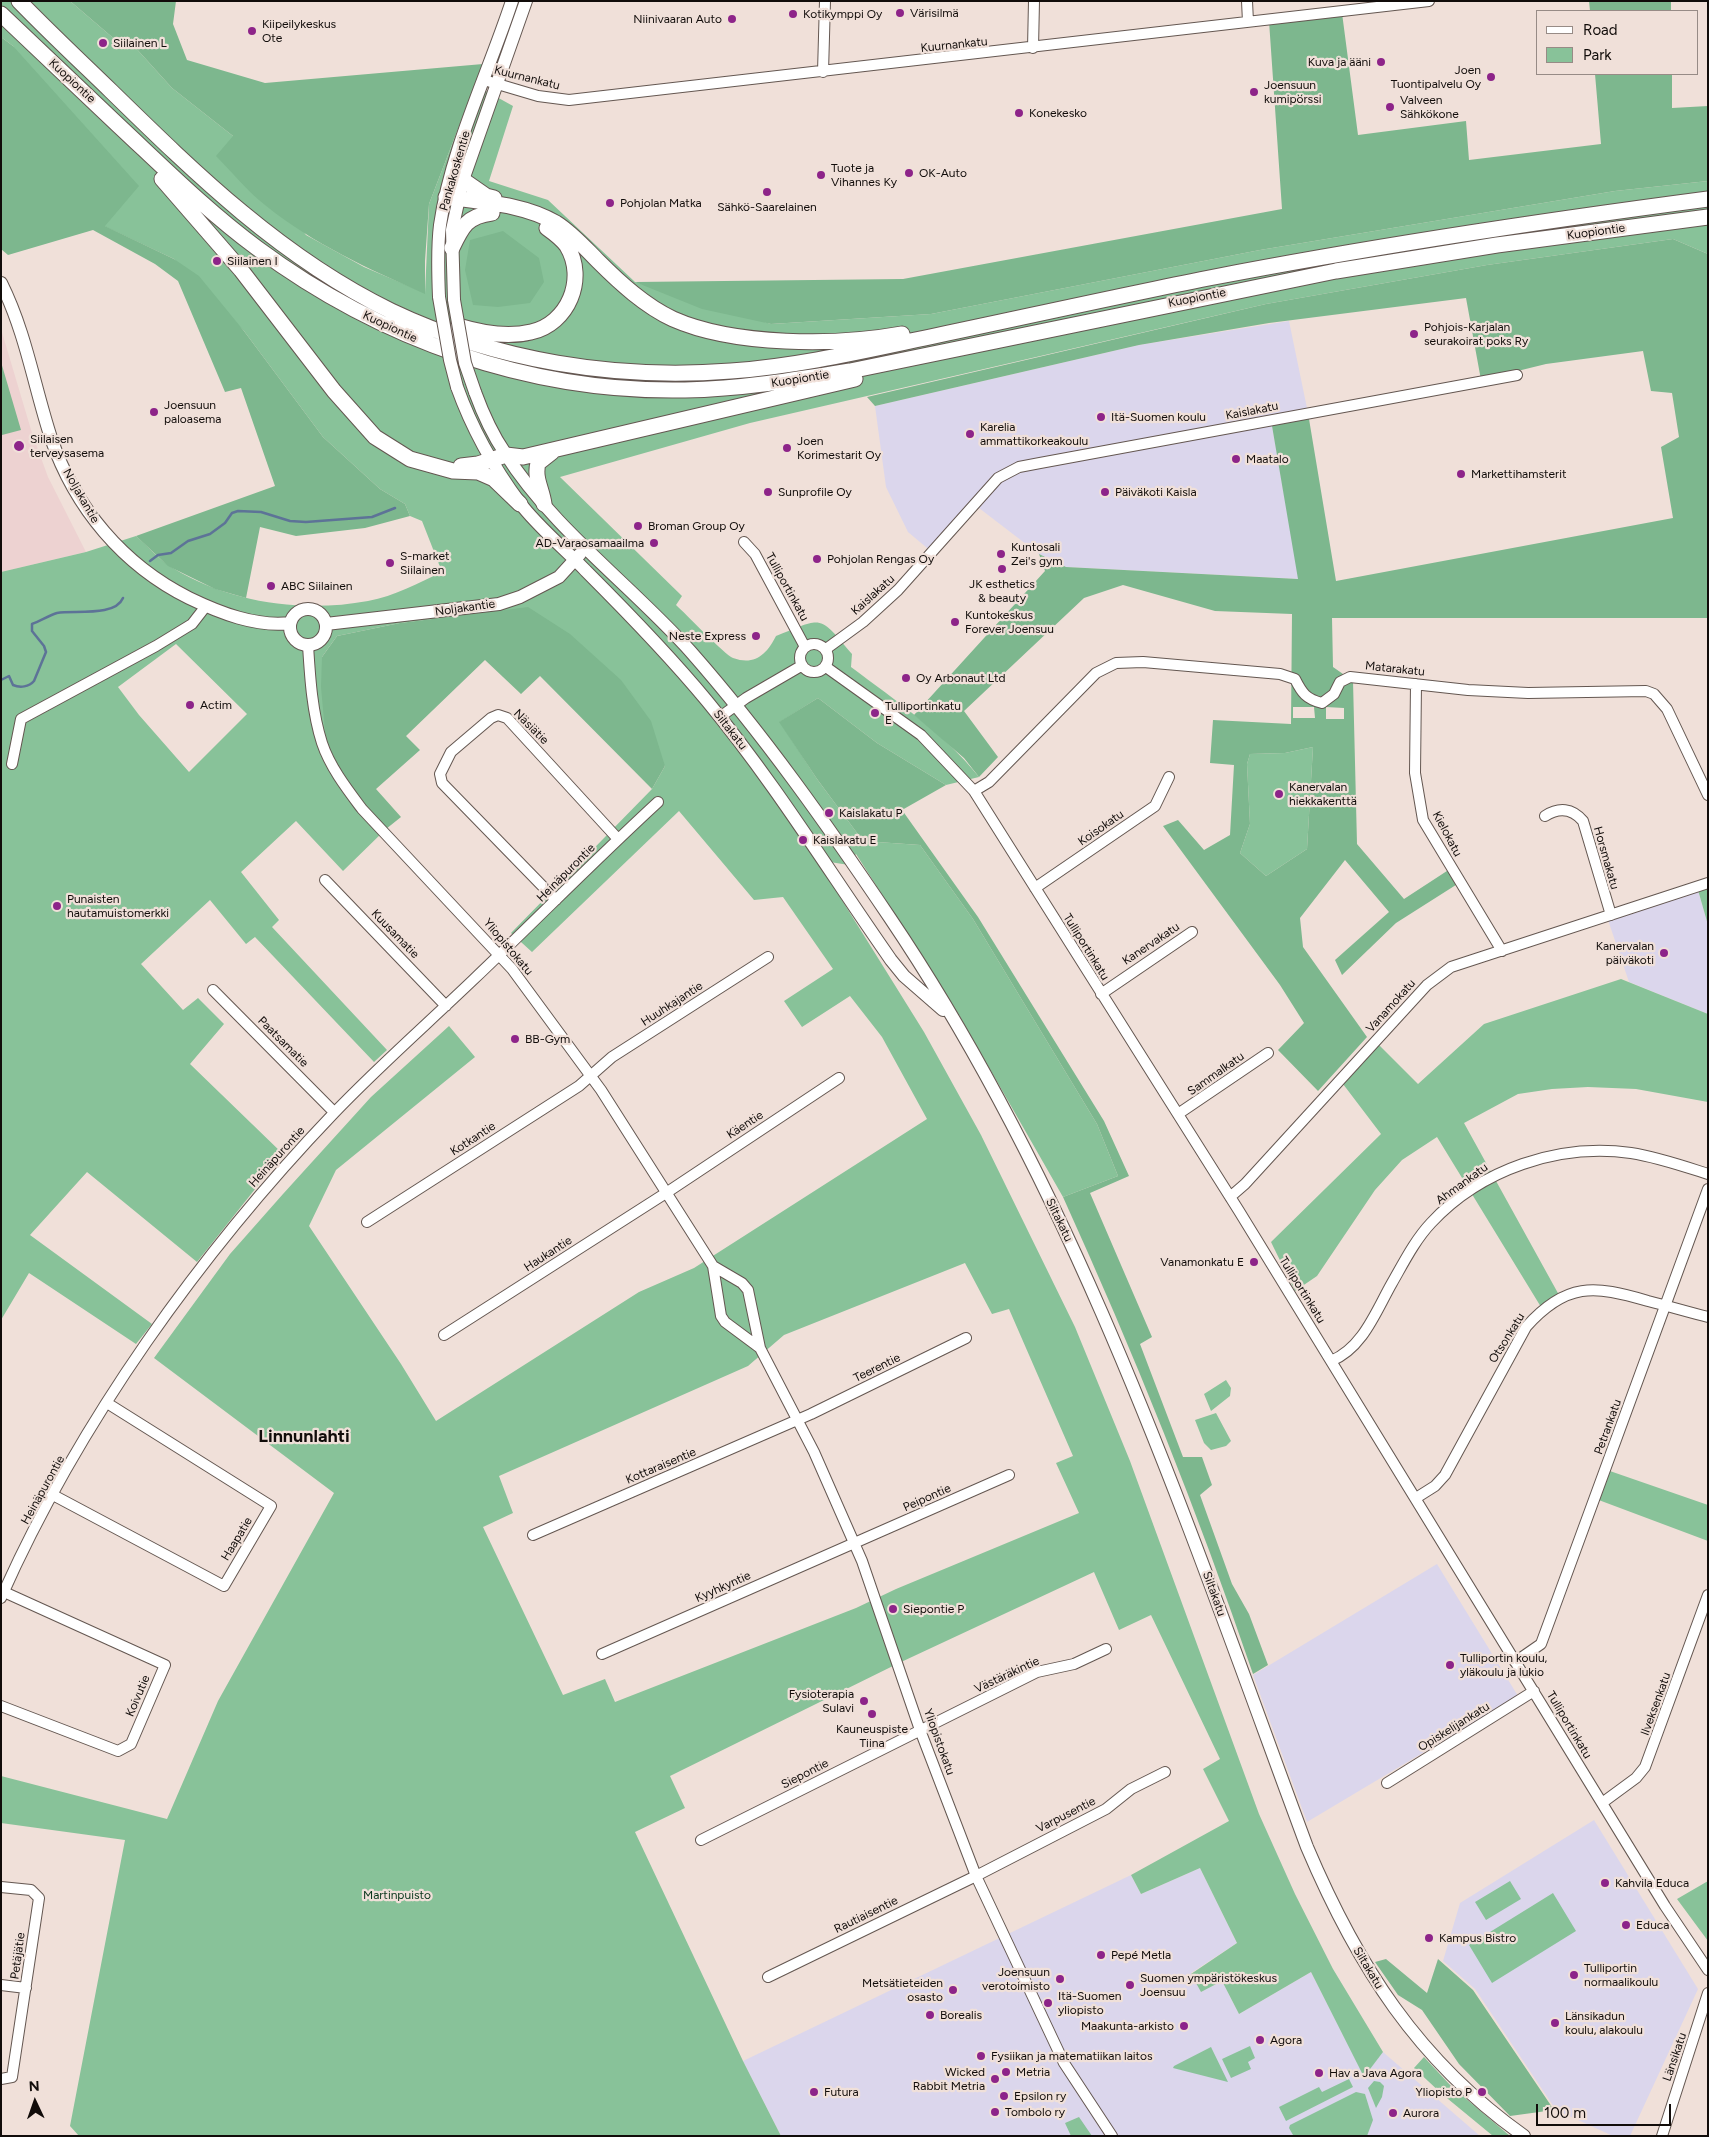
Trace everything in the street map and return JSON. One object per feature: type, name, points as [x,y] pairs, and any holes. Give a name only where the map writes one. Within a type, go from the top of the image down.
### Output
[{"type":"highway","name":"Kuopiontie","points":[[19,1],[206,182],[264,232],[336,281],[392,311],[432,328],[485,346],[586,368],[630,372],[684,373],[762,368],[846,355],[1122,295],[1333,254],[1708,199]]},
{"type":"highway","name":"Kuopiontie","points":[[1,14],[154,160],[214,214],[256,247],[328,296],[402,333],[481,362],[542,377],[583,384],[683,390],[733,388],[782,382],[907,359],[1336,271],[1708,216]]},
{"type":"highway","points":[[154,160],[160,177],[241,270],[360,422],[375,437],[410,459],[453,471],[478,472],[494,479],[520,504]]},
{"type":"highway","points":[[463,180],[486,196],[507,202],[515,208]]},
{"type":"highway","points":[[392,311],[412,309],[476,332],[507,335],[532,332],[551,324],[564,311],[572,296],[575,275],[573,259],[567,245],[557,235],[526,218],[492,213],[451,202]]},
{"type":"highway","points":[[451,202],[515,208],[556,223],[573,236],[632,292],[672,318],[710,331],[792,340],[890,336],[947,325],[967,329]]},
{"type":"highway","points":[[452,248],[468,222],[477,215],[492,213]]},
{"type":"highway","points":[[442,467],[468,466],[490,458],[506,455],[523,457],[886,372],[907,359]]},
{"type":"highway","points":[[544,504],[543,491],[536,473],[538,463],[544,456],[560,448]]},
{"type":"main road","name":"Pankakoskentie","points":[[490,458],[468,415],[457,388],[439,297],[438,260],[451,202],[484,80],[512,1]]},
{"type":"main road","name":"Pankakoskentie","points":[[506,455],[487,423],[465,363],[454,300],[451,202],[463,180],[526,1]]},
{"type":"main road","name":"Noljakantie","points":[[1,283],[28,353],[53,443],[85,508],[119,550],[176,592],[206,606],[249,620],[274,625],[290,623]]},
{"type":"main road","name":"Siltakatu","points":[[506,455],[544,504],[659,618],[736,705],[829,829],[893,922],[951,1016],[1012,1125],[1098,1301],[1158,1447],[1322,1883],[1358,1954],[1403,2021],[1431,2056],[1483,2104],[1524,2136]]},
{"type":"main road","name":"Siltakatu","points":[[490,458],[520,504],[656,641],[720,717],[809,837],[890,960],[904,976],[951,1016]]},
{"type":"main road","name":"Noljakantie","points":[[326,624],[499,604],[520,597],[559,578],[586,546]]},
{"type":"main road","points":[[308,609],[320,613],[326,624],[324,636],[320,640],[308,645],[296,640],[290,629],[290,623],[296,613],[308,609]]},
{"type":"street","points":[[823,72],[825,1]]},
{"type":"street","points":[[1033,48],[1034,1]]},
{"type":"street","points":[[1247,1],[1248,22]]},
{"type":"street","name":"Kuurnankatu","points":[[484,80],[538,96],[568,100],[1430,1]]},
{"type":"street","name":"Kaislakatu","points":[[826,649],[863,622],[898,590],[998,478],[1007,472],[1058,460],[1517,375]]},
{"type":"street","name":"Tulliportinkatu","points":[[744,542],[754,554],[805,646]]},
{"type":"street","points":[[12,764],[21,719],[156,646],[192,624],[206,606]]},
{"type":"street","points":[[814,644],[826,649],[828,658],[826,667],[815,673],[801,666],[799,657],[805,646],[814,644]]},
{"type":"street","name":"Yliopistokatu","points":[[308,645],[312,693],[322,744],[337,773],[362,808],[499,954],[591,1076],[713,1266],[721,1316],[725,1322],[760,1348]]},
{"type":"street","name":"Matarakatu","points":[[974,791],[989,782],[1096,673],[1116,663],[1143,662],[1280,674],[1295,679],[1303,695],[1312,701],[1322,703],[1334,694],[1340,682],[1350,677],[1528,693],[1646,691],[1654,694],[1667,709],[1708,795]]},
{"type":"street","points":[[720,717],[736,705],[801,666]]},
{"type":"street","name":"Tulliportinkatu","points":[[826,667],[921,735],[974,791],[1230,1197],[1664,1906],[1708,1970]]},
{"type":"street","name":"Kielokatu","points":[[1416,684],[1415,773],[1423,820],[1502,951]]},
{"type":"street","name":"Näsiätie","points":[[556,900],[442,783],[440,774],[452,752],[491,718],[498,715],[507,718],[618,839]]},
{"type":"street","name":"Koisokatu","points":[[1035,888],[1155,806],[1169,777]]},
{"type":"street","name":"Heinäpurontie","points":[[2,1595],[53,1495],[107,1403],[158,1327],[224,1237],[334,1112],[658,802]]},
{"type":"street","name":"Horsmakatu","points":[[1545,816],[1552,811],[1566,810],[1576,813],[1583,821],[1611,915]]},
{"type":"street","name":"Kuusamatie","points":[[325,880],[446,1006]]},
{"type":"street","name":"Vanamokatu","points":[[1230,1197],[1252,1177],[1427,985],[1451,967],[1708,883]]},
{"type":"street","name":"Kanervakatu","points":[[1101,994],[1192,932]]},
{"type":"street","name":"Huuhkajantie","points":[[591,1076],[612,1057],[768,957]]},
{"type":"street","name":"Paatsamatie","points":[[213,990],[334,1112]]},
{"type":"street","name":"Sammalkatu","points":[[1178,1114],[1268,1053]]},
{"type":"street","name":"Kotkantie","points":[[367,1222],[591,1076]]},
{"type":"street","name":"Käentie","points":[[666,1193],[839,1078]]},
{"type":"street","name":"Ahmankatu","points":[[1331,1361],[1353,1348],[1416,1243],[1431,1223],[1452,1203],[1497,1173],[1551,1156],[1593,1151],[1631,1153],[1708,1174]]},
{"type":"street","name":"Petrankatu","points":[[1515,1662],[1541,1644],[1708,1189]]},
{"type":"street","name":"Haukantie","points":[[444,1335],[666,1193]]},
{"type":"street","name":"Yliopistokatu","points":[[713,1266],[742,1283],[748,1290],[760,1348],[798,1419],[855,1544],[920,1730],[976,1876],[1064,2063],[1112,2136]]},
{"type":"street","name":"Otsonkatu","points":[[1416,1498],[1435,1486],[1445,1475],[1526,1326],[1538,1312],[1555,1300],[1577,1291],[1602,1289],[1708,1317]]},
{"type":"street","name":"Teerentie","points":[[798,1419],[966,1338]]},
{"type":"street","name":"Haapatie","points":[[53,1495],[224,1586],[272,1506],[107,1403]]},
{"type":"street","name":"Kottaraisentie","points":[[533,1535],[798,1419]]},
{"type":"street","name":"Peipontie","points":[[855,1544],[1009,1476]]},
{"type":"street","name":"Kyyhkyntie","points":[[602,1654],[855,1544]]},
{"type":"street","name":"Koivutie","points":[[1,1706],[118,1751],[131,1744],[165,1665],[2,1595]]},
{"type":"street","name":"Ilveksenkatu","points":[[1602,1803],[1636,1778],[1645,1767],[1708,1595]]},
{"type":"street","name":"Västäräkintie","points":[[920,1730],[1037,1672],[1074,1664],[1106,1649]]},
{"type":"street","name":"Opiskelijankatu","points":[[1387,1784],[1534,1691]]},
{"type":"street","name":"Siepontie","points":[[701,1840],[920,1730]]},
{"type":"street","name":"Varpusentie","points":[[976,1876],[1106,1809],[1131,1789],[1165,1772]]},
{"type":"street","name":"Rautiaisentie","points":[[768,1977],[976,1876]]},
{"type":"street","name":"Petäjätie","points":[[1,1887],[31,1890],[39,1898],[12,2077],[1,2079]]},
{"type":"street","points":[[1,1984],[26,1988]]},
{"type":"street","name":"Länsikatu","points":[[1661,2133],[1708,1993]]},
{"type":"shaded area","points":[[1289,321],[1308,413],[1271,420],[1299,579],[1066,567],[1039,554],[975,505],[933,553],[908,532],[886,487],[875,406],[1139,345]]},
{"type":"shaded area","name":"Siilaisen terveysasema","points":[[1,329],[32,433],[48,477],[86,552],[1,572]]},
{"type":"shaded area","name":"Kanervalan päiväkoti","points":[[1698,890],[1708,925],[1708,1014],[1629,982],[1608,920]]},
{"type":"shaded area","points":[[1437,1564],[1518,1696],[1307,1822],[1253,1675]]},
{"type":"shaded area","name":"Tulliportin normaalikoulu","points":[[1594,1820],[1698,1989],[1630,2136],[1613,2136],[1556,2110],[1475,1989],[1443,1961],[1460,1903]]},
{"type":"shaded area","name":"Itä-Suomen yliopisto","points":[[1200,1868],[1237,1943],[1191,1973],[1201,1992],[1222,1981],[1239,2014],[1311,1972],[1364,2076],[1383,2052],[1480,2136],[781,2136],[743,2061],[1131,1875],[1141,1894]]},
{"type":"green space","name":"Martinpuisto","points":[[1,1],[70,1],[119,43],[134,46],[172,88],[233,136],[306,235],[364,267],[425,293],[429,204],[475,85],[513,106],[489,181],[548,200],[635,282],[771,324],[931,314],[1260,250],[1615,191],[1708,181],[1708,254],[1673,239],[1487,265],[1266,304],[750,423],[560,477],[682,596],[676,605],[733,658],[748,660],[759,657],[769,648],[776,636],[803,625],[819,623],[826,626],[852,654],[851,667],[935,732],[951,746],[979,777],[946,785],[877,743],[818,698],[780,722],[817,779],[863,841],[920,845],[973,919],[1097,1124],[1118,1176],[1063,1197],[959,1015],[856,854],[849,865],[817,860],[924,1032],[981,1135],[1075,1327],[1130,1461],[1259,1814],[1295,1894],[1333,1969],[1383,2052],[1364,2077],[1311,1972],[1239,2014],[1222,1981],[1201,1992],[1191,1974],[1237,1943],[1200,1868],[1141,1894],[1131,1875],[1229,1821],[1203,1769],[1220,1759],[1151,1615],[1119,1630],[1094,1572],[899,1663],[670,1776],[685,1808],[635,1832],[743,2061],[781,2136],[79,2136],[70,2126],[125,1840],[1,1823],[1,1776],[167,1819],[218,1701],[334,1493],[154,1358],[230,1254],[371,1097],[449,1026],[475,1057],[336,1170],[309,1226],[401,1364],[436,1421],[639,1292],[694,1268],[927,1119],[882,1037],[850,996],[802,1027],[784,1001],[833,969],[783,897],[754,900],[679,811],[532,952],[511,933],[652,789],[665,766],[528,608],[400,623],[337,636],[322,657],[386,829],[343,871],[296,821],[241,872],[279,920],[272,927],[387,1050],[374,1062],[255,937],[246,944],[210,900],[141,964],[183,1010],[198,998],[224,1024],[190,1064],[283,1154],[197,1262],[87,1172],[30,1235],[152,1324],[136,1344],[29,1273],[1,1320],[1,572],[86,552],[136,536],[168,565],[195,580],[218,590],[243,597],[293,605],[318,606],[378,599],[397,593],[442,572],[422,521],[410,516],[405,504],[380,489],[323,437],[244,331],[174,259],[104,226],[13,46],[1,37]],"holes":[[[176,644],[247,714],[189,772],[139,715],[118,687]],[[965,1263],[992,1314],[1009,1309],[1073,1456],[1056,1463],[1079,1513],[896,1589],[856,1608],[615,1702],[605,1679],[563,1695],[483,1527],[513,1513],[499,1476],[748,1366],[784,1335]]]},
{"type":"green space","points":[[70,1],[176,1],[173,24],[187,60],[265,83],[483,64],[429,204],[425,294],[322,244],[258,200],[216,156],[233,136],[172,88],[134,46],[119,43]]},
{"type":"green space","points":[[1589,1],[1671,1],[1671,10],[1590,10]]},
{"type":"green space","points":[[1342,13],[1358,135],[1466,121],[1469,160],[1601,144],[1595,75],[1672,75],[1672,108],[1708,106],[1708,181],[1615,191],[1260,250],[931,314],[771,324],[702,309],[635,282],[903,279],[1282,209],[1269,21]]},
{"type":"green space","points":[[1,37],[13,46],[139,186],[105,226],[174,259],[199,276],[244,331],[323,437],[380,489],[405,504],[410,516],[365,528],[296,536],[260,527],[246,598],[215,589],[168,566],[136,536],[275,486],[241,388],[225,392],[178,281],[155,264],[93,230],[8,255],[1,249]]},
{"type":"green space","points":[[503,231],[539,258],[544,282],[530,303],[498,307],[473,305],[465,270],[470,240]]},
{"type":"green space","points":[[1673,239],[1708,254],[1708,618],[1332,618],[1333,667],[1353,681],[1357,844],[1404,899],[1450,869],[1459,883],[1396,923],[1342,975],[1335,960],[1389,912],[1345,860],[1300,918],[1303,947],[1367,1037],[1318,1091],[1278,1050],[1304,1023],[1280,985],[1163,826],[1178,820],[1204,850],[1230,835],[1234,765],[1210,763],[1213,720],[1291,724],[1292,614],[1215,611],[1123,585],[1084,598],[964,711],[998,757],[979,777],[964,758],[914,715],[1045,571],[1039,554],[1066,567],[1298,579],[1271,420],[1308,413],[1336,581],[1673,518],[1661,447],[1679,437],[1672,393],[1651,391],[1643,351],[1546,364],[1481,380],[1466,298],[1269,323],[1139,345],[875,406],[867,397],[1266,304],[1487,265]],"holes":[[[1293,707],[1314,707],[1315,718],[1293,718]],[[1326,707],[1344,708],[1344,719],[1326,719]],[[1313,747],[1307,849],[1266,876],[1240,853],[1250,824],[1247,764],[1250,754],[1285,753]]]},
{"type":"green space","points":[[1,362],[21,430],[2,435],[1,435]]},
{"type":"green space","points":[[528,607],[570,634],[621,680],[651,721],[665,766],[652,789],[540,676],[521,694],[485,660],[406,736],[420,750],[376,789],[401,817],[386,829],[349,785],[326,743],[321,687],[322,657],[337,636],[400,623]]},
{"type":"green space","points":[[818,698],[877,743],[946,785],[902,810],[978,917],[1104,1121],[1129,1176],[1090,1193],[1152,1337],[1140,1344],[1183,1457],[1202,1457],[1212,1485],[1200,1495],[1232,1584],[1249,1614],[1268,1665],[1253,1674],[1210,1553],[1164,1433],[1063,1197],[1118,1176],[1097,1124],[973,919],[920,845],[863,841],[817,779],[779,722]]},
{"type":"green space","name":"Kanervalan hiekkakenttä","points":[[1313,747],[1307,849],[1266,876],[1240,853],[1250,824],[1247,764],[1250,754],[1285,753]]},
{"type":"green space","points":[[1708,887],[1708,925],[1698,890]]},
{"type":"green space","points":[[1621,979],[1708,1014],[1708,1102],[1636,1089],[1588,1087],[1552,1089],[1518,1094],[1464,1123],[1559,1295],[1541,1307],[1437,1137],[1402,1160],[1375,1190],[1317,1276],[1295,1291],[1271,1242],[1381,1134],[1343,1084],[1378,1044],[1418,1084],[1484,1024]]},
{"type":"green space","points":[[1226,1380],[1231,1388],[1230,1396],[1211,1411],[1204,1394]]},
{"type":"green space","points":[[1216,1413],[1231,1441],[1226,1446],[1211,1450],[1204,1443],[1195,1420]]},
{"type":"green space","points":[[1607,1470],[1708,1505],[1708,1541],[1596,1499]]},
{"type":"green space","points":[[1510,1881],[1521,1899],[1486,1920],[1475,1902]]},
{"type":"green space","points":[[1708,1881],[1708,1941],[1677,1899]]},
{"type":"green space","points":[[1553,1893],[1576,1931],[1492,1983],[1469,1945]]},
{"type":"green space","points":[[1386,1959],[1427,1993],[1438,1959],[1473,1990],[1554,2110],[1510,2116],[1459,2064],[1422,2010],[1398,1995],[1375,1962]]},
{"type":"green space","points":[[1250,2046],[1255,2058],[1248,2062],[1251,2069],[1231,2078],[1222,2059]]},
{"type":"green space","points":[[1211,2047],[1228,2082],[1173,2068],[1174,2066]]},
{"type":"green space","points":[[1424,2057],[1451,2086],[1510,2136],[1493,2136],[1442,2094],[1414,2068]]},
{"type":"green space","points":[[1349,2079],[1353,2087],[1286,2121],[1279,2107],[1319,2087],[1322,2092]]},
{"type":"green space","points":[[1374,2081],[1380,2082],[1384,2086],[1382,2097],[1376,2108],[1368,2088]]},
{"type":"green space","points":[[1356,2092],[1365,2094],[1373,2120],[1367,2136],[1293,2135],[1289,2128],[1290,2125]]},
{"type":"green space","points":[[1079,2117],[1092,2136],[1071,2136],[1065,2123]]},
{"type":"waterway","points":[[150,561],[158,555],[171,553],[188,541],[210,534],[225,523],[232,513],[238,511],[261,512],[290,521],[306,522],[372,517],[395,508]]},
{"type":"waterway","points":[[1,680],[9,676],[13,685],[21,687],[30,685],[34,681],[46,652],[44,646],[32,631],[32,624],[57,613],[94,612],[112,608],[119,604],[123,598]]},
{"type":"place","name":"Värisilmä","points":[[900,13]]},
{"type":"place","name":"Kotikymppi Oy","points":[[793,14]]},
{"type":"place","name":"Niinivaaran Auto","points":[[732,19]]},
{"type":"place","name":"Kiipeilykeskus Ote","points":[[252,31]]},
{"type":"place","name":"Siilainen L","points":[[103,43]]},
{"type":"place","name":"Kuva ja ääni","points":[[1381,62]]},
{"type":"place","name":"Joen Tuontipalvelu Oy","points":[[1491,77]]},
{"type":"place","name":"Joensuun kumipörssi","points":[[1254,92]]},
{"type":"place","name":"Valveen Sähkökone","points":[[1390,107]]},
{"type":"place","name":"Konekesko","points":[[1019,113]]},
{"type":"place","name":"OK-Auto","points":[[909,173]]},
{"type":"place","name":"Tuote ja Vihannes Ky","points":[[821,175]]},
{"type":"place","name":"Sähkö-Saarelainen","points":[[767,192]]},
{"type":"place","name":"Pohjolan Matka","points":[[610,203]]},
{"type":"place","name":"Siilainen I","points":[[217,261]]},
{"type":"place","name":"Pohjois-Karjalan seurakoirat poks Ry","points":[[1414,334]]},
{"type":"place","name":"Joensuun paloasema","points":[[154,412]]},
{"type":"place","name":"Itä-Suomen koulu","points":[[1101,417]]},
{"type":"place","name":"Karelia ammattikorkeakoulu","points":[[970,434]]},
{"type":"place","name":"Siilaisen terveysasema","points":[[19,446]]},
{"type":"place","name":"Joen Korimestarit Oy","points":[[787,448]]},
{"type":"place","name":"Maatalo","points":[[1236,459]]},
{"type":"place","name":"Markettihamsterit","points":[[1461,474]]},
{"type":"place","name":"Sunprofile Oy","points":[[768,492]]},
{"type":"place","name":"Päiväkoti Kaisla","points":[[1105,492]]},
{"type":"place","name":"Broman Group Oy","points":[[638,526]]},
{"type":"place","name":"AD-Varaosamaailma","points":[[654,543]]},
{"type":"place","name":"Kuntosali Zei's gym","points":[[1001,554]]},
{"type":"place","name":"Pohjolan Rengas Oy","points":[[817,559]]},
{"type":"place","name":"S-market Siilainen","points":[[390,563]]},
{"type":"place","name":"JK esthetics & beauty","points":[[1002,569]]},
{"type":"place","name":"ABC Siilainen","points":[[271,586]]},
{"type":"place","name":"Kuntokeskus Forever Joensuu","points":[[955,622]]},
{"type":"place","name":"Neste Express","points":[[756,636]]},
{"type":"place","name":"Oy Arbonaut Ltd","points":[[906,678]]},
{"type":"place","name":"Actim","points":[[190,705]]},
{"type":"place","name":"Tulliportinkatu E","points":[[875,713]]},
{"type":"place","name":"Kanervalan hiekkakenttä","points":[[1279,794]]},
{"type":"place","name":"Kaislakatu P","points":[[829,813]]},
{"type":"place","name":"Kaislakatu E","points":[[803,840]]},
{"type":"place","name":"Punaisten hautamuistomerkki","points":[[57,906]]},
{"type":"place","name":"Kanervalan päiväkoti","points":[[1664,953]]},
{"type":"place","name":"BB-Gym","points":[[515,1039]]},
{"type":"place","name":"Vanamonkatu E","points":[[1254,1262]]},
{"type":"place","name":"Siepontie P","points":[[893,1609]]},
{"type":"place","name":"Tulliportin koulu, yläkoulu ja lukio","points":[[1450,1665]]},
{"type":"place","name":"Fysioterapia Sulavi","points":[[864,1701]]},
{"type":"place","name":"Kauneuspiste Tiina","points":[[872,1714]]},
{"type":"place","name":"Kahvila Educa","points":[[1605,1883]]},
{"type":"place","name":"Educa","points":[[1626,1925]]},
{"type":"place","name":"Kampus Bistro","points":[[1429,1938]]},
{"type":"place","name":"Pepé Metla","points":[[1101,1955]]},
{"type":"place","name":"Tulliportin normaalikoulu","points":[[1574,1975]]},
{"type":"place","name":"Joensuun verotoimisto","points":[[1060,1979]]},
{"type":"place","name":"Suomen ympäristökeskus Joensuu","points":[[1130,1985]]},
{"type":"place","name":"Metsätieteiden osasto","points":[[953,1990]]},
{"type":"place","name":"Itä-Suomen yliopisto","points":[[1048,2003]]},
{"type":"place","name":"Borealis","points":[[930,2015]]},
{"type":"place","name":"Länsikadun koulu, alakoulu","points":[[1555,2023]]},
{"type":"place","name":"Maakunta-arkisto","points":[[1184,2026]]},
{"type":"place","name":"Agora","points":[[1260,2040]]},
{"type":"place","name":"Fysiikan ja matematiikan laitos","points":[[981,2056]]},
{"type":"place","name":"Metria","points":[[1006,2072]]},
{"type":"place","name":"Hav a Java Agora","points":[[1319,2073]]},
{"type":"place","name":"Wicked Rabbit Metria","points":[[995,2079]]},
{"type":"place","name":"Futura","points":[[814,2092]]},
{"type":"place","name":"Yliopisto P","points":[[1482,2092]]},
{"type":"place","name":"Epsilon ry","points":[[1004,2096]]},
{"type":"place","name":"Tombolo ry","points":[[995,2112]]},
{"type":"place","name":"Aurora","points":[[1393,2113]]},
{"type":"district","name":"Linnunlahti","points":[[304,1437]]}]
